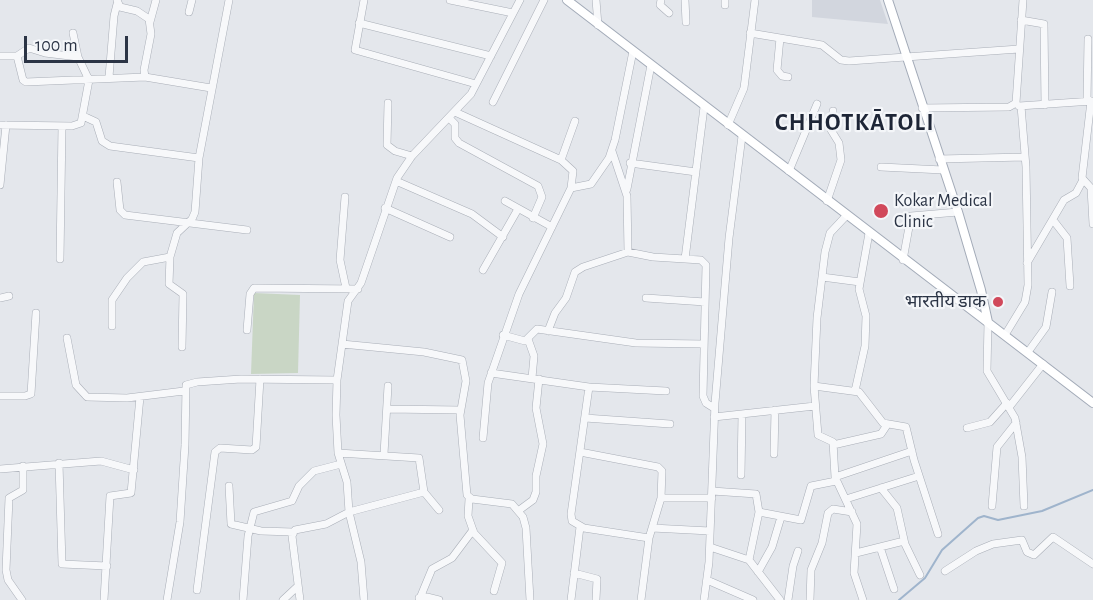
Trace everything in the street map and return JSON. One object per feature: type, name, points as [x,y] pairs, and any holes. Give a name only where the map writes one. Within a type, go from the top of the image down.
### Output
[{"type":"main road","points":[[888,0],[958,212],[988,322]]},
{"type":"main road","points":[[569,1],[903,260],[1093,403]]},
{"type":"street","points":[[132,9],[133,0]]},
{"type":"street","points":[[146,77],[150,22],[156,0]]},
{"type":"street","points":[[189,12],[192,0]]},
{"type":"street","points":[[182,347],[183,294],[169,284],[170,257],[177,233],[189,222],[195,212],[199,158],[229,0]]},
{"type":"street","points":[[364,0],[354,47],[359,52],[476,84]]},
{"type":"street","points":[[450,0],[513,13]]},
{"type":"street","points":[[364,600],[361,562],[349,512],[348,491],[338,453],[337,380],[348,301],[350,295],[358,289],[396,181],[412,156],[454,112],[476,84],[520,0]]},
{"type":"street","points":[[493,102],[544,0]]},
{"type":"street","points":[[596,0],[598,25]]},
{"type":"street","points":[[661,0],[660,5],[669,13]]},
{"type":"street","points":[[685,0],[686,22]]},
{"type":"street","points":[[728,125],[744,88],[754,0]]},
{"type":"street","points":[[1005,335],[1024,302],[1027,264],[1025,157],[1017,106],[1023,0]]},
{"type":"street","points":[[109,77],[117,2],[143,13],[150,22]]},
{"type":"street","points":[[1021,20],[1044,24],[1045,105]]},
{"type":"street","points":[[359,23],[491,56]]},
{"type":"street","points":[[0,185],[3,125],[79,125],[83,116],[89,80],[78,57],[73,33]]},
{"type":"street","points":[[750,33],[822,45],[841,60],[849,61],[1019,49]]},
{"type":"street","points":[[780,38],[777,70],[782,76],[788,77]]},
{"type":"street","points":[[1027,264],[1064,200],[1074,195],[1083,180],[1090,101],[1088,39]]},
{"type":"street","points":[[0,56],[17,56],[29,48],[45,54],[78,57]]},
{"type":"street","points":[[571,188],[591,184],[612,151],[633,51]]},
{"type":"street","points":[[17,56],[23,80],[26,82],[146,77],[211,88]]},
{"type":"street","points":[[628,252],[626,191],[651,65]]},
{"type":"street","points":[[922,108],[1045,105],[1090,101]]},
{"type":"street","points":[[388,103],[387,145],[395,151],[412,156]]},
{"type":"street","points":[[789,171],[818,104]]},
{"type":"street","points":[[685,259],[704,107]]},
{"type":"street","points":[[827,201],[841,155],[839,143],[831,130],[833,111]]},
{"type":"street","points":[[454,112],[561,160],[573,171],[571,188],[519,294],[491,373],[485,399],[483,438]]},
{"type":"street","points":[[83,116],[96,122],[101,130],[102,141],[110,146],[199,158]]},
{"type":"street","points":[[448,118],[455,124],[455,138],[459,143],[538,186],[542,197],[533,218]]},
{"type":"street","points":[[561,160],[574,121]]},
{"type":"street","points":[[60,259],[62,126]]},
{"type":"street","points":[[704,600],[710,547],[714,408],[729,238],[742,136]]},
{"type":"street","points":[[612,151],[626,191]]},
{"type":"street","points":[[939,159],[1025,157]]},
{"type":"street","points":[[630,163],[696,172]]},
{"type":"street","points":[[881,167],[943,170]]},
{"type":"street","points":[[1083,180],[1092,188],[1093,224]]},
{"type":"street","points":[[396,181],[472,214],[503,237]]},
{"type":"street","points":[[117,182],[120,210],[125,215],[247,230]]},
{"type":"street","points":[[345,197],[340,260],[346,288]]},
{"type":"street","points":[[505,201],[552,227]]},
{"type":"street","points":[[385,208],[450,237]]},
{"type":"street","points":[[483,270],[518,209]]},
{"type":"street","points":[[903,260],[911,216],[958,212]]},
{"type":"street","points":[[846,216],[827,240],[814,386],[818,435],[831,439],[835,479],[858,529],[854,573],[863,600]]},
{"type":"street","points":[[1053,220],[1067,238],[1070,286]]},
{"type":"street","points":[[855,391],[865,346],[867,321],[860,295],[860,282],[869,233]]},
{"type":"street","points":[[549,331],[555,313],[566,298],[575,272],[628,252],[641,256],[701,260],[706,265],[703,396],[706,403],[714,408]]},
{"type":"street","points":[[112,326],[112,300],[127,278],[143,262],[170,257]]},
{"type":"street","points":[[822,277],[860,282]]},
{"type":"street","points":[[247,330],[250,294],[254,288],[358,289]]},
{"type":"street","points":[[1028,352],[1047,327],[1052,292]]},
{"type":"street","points":[[0,298],[9,296]]},
{"type":"street","points":[[646,298],[705,302]]},
{"type":"street","points":[[0,396],[31,394],[36,313]]},
{"type":"street","points":[[988,322],[987,371],[991,382],[1009,404],[1016,423],[1022,457],[1024,506]]},
{"type":"street","points":[[504,335],[520,341],[528,339],[534,329],[636,343],[704,344]]},
{"type":"street","points":[[67,338],[76,385],[82,395],[97,399],[140,397],[184,391]]},
{"type":"street","points":[[518,511],[536,497],[536,476],[543,444],[536,408],[534,356],[528,339]]},
{"type":"street","points":[[342,344],[457,357],[464,365],[466,381],[460,410],[469,499],[468,516],[473,530],[502,563],[494,591]]},
{"type":"street","points":[[967,428],[990,422],[1009,404],[1043,364]]},
{"type":"street","points":[[491,373],[589,387],[666,391]]},
{"type":"street","points":[[167,600],[180,522],[186,445],[184,391],[189,383],[260,379],[337,380]]},
{"type":"street","points":[[197,590],[215,452],[220,448],[252,450],[256,447],[260,379]]},
{"type":"street","points":[[384,454],[388,386]]},
{"type":"street","points":[[814,386],[855,391],[864,397],[887,425]]},
{"type":"street","points":[[589,387],[570,514],[572,521],[580,527],[649,538]]},
{"type":"street","points":[[104,600],[110,496],[129,496],[134,470],[140,397]]},
{"type":"street","points":[[714,417],[815,406]]},
{"type":"street","points":[[387,409],[460,410]]},
{"type":"street","points":[[774,454],[775,410]]},
{"type":"street","points":[[741,475],[742,414]]},
{"type":"street","points":[[585,418],[670,424]]},
{"type":"street","points":[[992,506],[997,447],[1016,423]]},
{"type":"street","points":[[833,445],[881,434],[887,425]]},
{"type":"street","points":[[887,425],[904,425],[938,534]]},
{"type":"street","points":[[759,512],[801,520],[811,486],[912,451]]},
{"type":"street","points":[[580,452],[658,467],[662,471],[661,498],[649,538],[642,600]]},
{"type":"street","points":[[338,453],[384,454],[419,458],[424,492],[439,510]]},
{"type":"street","points":[[0,469],[106,461],[119,468],[134,470]]},
{"type":"street","points":[[59,463],[62,564],[107,566]]},
{"type":"street","points":[[243,600],[251,528],[257,510],[292,501],[299,486],[314,471],[341,464]]},
{"type":"street","points":[[22,600],[3,576],[9,498],[23,490],[23,466]]},
{"type":"street","points":[[846,499],[919,476]]},
{"type":"street","points":[[229,486],[229,522],[261,531],[293,532],[332,522],[349,512],[424,492]]},
{"type":"street","points":[[881,488],[897,508],[904,541],[920,575]]},
{"type":"street","points":[[661,498],[753,493],[757,497],[759,512],[749,560]]},
{"type":"street","points":[[469,499],[507,502],[518,511],[526,528],[530,600]]},
{"type":"street","points":[[810,600],[811,570],[822,543],[828,513],[833,509],[852,512]]},
{"type":"street","points":[[758,572],[772,547],[781,517]]},
{"type":"street","points":[[571,600],[580,527]]},
{"type":"street","points":[[652,528],[710,531]]},
{"type":"street","points":[[439,600],[418,599],[432,569],[452,558],[473,530]]},
{"type":"street","points":[[293,532],[300,600]]},
{"type":"street","points":[[945,571],[993,544],[1022,540],[1027,552],[1034,555],[1053,537],[1093,564]]},
{"type":"street","points":[[856,553],[904,541]]},
{"type":"street","points":[[710,547],[749,560],[780,600]]},
{"type":"street","points":[[880,547],[894,588]]},
{"type":"street","points":[[788,600],[793,566],[798,551]]},
{"type":"street","points":[[574,573],[597,579],[596,600]]},
{"type":"street","points":[[706,580],[753,600]]},
{"type":"street","points":[[283,600],[298,586]]},
{"type":"shaded area","points":[[812,0],[880,0],[888,24],[812,17]]},
{"type":"green space","points":[[254,293],[300,295],[298,373],[251,374]]},
{"type":"waterway","points":[[899,600],[925,578],[942,550],[978,518],[984,516],[998,520],[1042,511],[1093,490]]},
{"type":"place","name":"Kokar Medical Clinic","points":[[881,211]]},
{"type":"place","name":"भारतीय डाक","points":[[998,302]]},
{"type":"district","name":"CHHOTKĀTOLI","points":[[855,123]]}]
